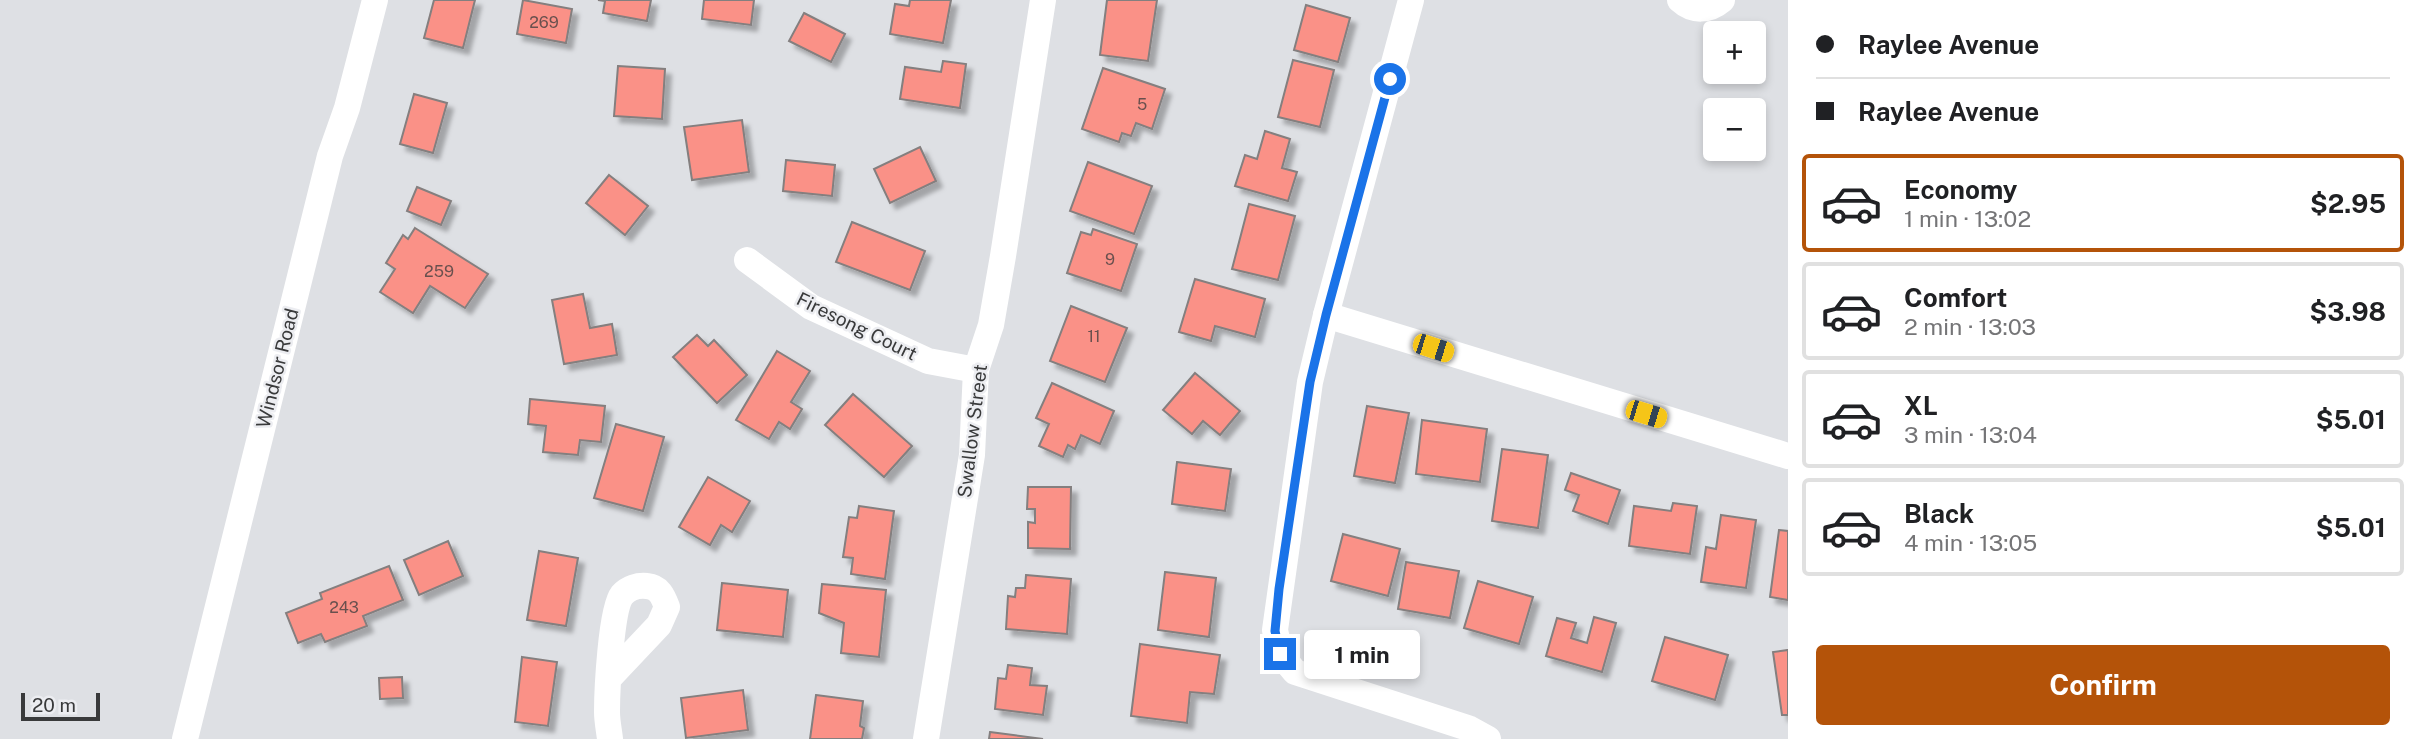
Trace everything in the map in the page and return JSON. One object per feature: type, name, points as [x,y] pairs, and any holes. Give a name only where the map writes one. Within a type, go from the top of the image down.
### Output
[{"type":"street","name":"Windsor Road","points":[[185,739],[330,156],[347,108],[375,0]]},
{"type":"street","name":"Swallow Street","points":[[926,739],[972,456],[976,370],[991,325],[1043,0]]},
{"type":"street","points":[[1411,0],[1310,382],[1275,631],[1280,654],[1296,672],[1468,729],[1488,739]]},
{"type":"street","points":[[1680,0],[1698,9],[1713,8],[1722,0]]},
{"type":"street","name":"Firesong Court","points":[[747,260],[811,307],[928,361],[976,370]]},
{"type":"street","points":[[1326,315],[1788,456]]},
{"type":"street","points":[[609,678],[607,714],[610,739]]},
{"type":"building","points":[[434,0],[475,0],[463,48],[424,38]]},
{"type":"building","points":[[523,0],[572,9],[566,43],[517,34]]},
{"type":"building","points":[[598,0],[651,0],[647,21],[603,13],[605,1]]},
{"type":"building","points":[[704,0],[754,0],[751,25],[702,19]]},
{"type":"building","points":[[910,0],[951,0],[943,43],[890,34],[895,4],[909,6]]},
{"type":"building","points":[[1107,0],[1157,0],[1148,61],[1100,55]]},
{"type":"building","points":[[1306,5],[1350,18],[1338,62],[1294,50]]},
{"type":"building","points":[[804,13],[845,34],[831,62],[789,41]]},
{"type":"building","points":[[1293,60],[1334,70],[1320,127],[1278,117]]},
{"type":"building","points":[[943,61],[966,64],[960,108],[900,99],[905,67],[941,72]]},
{"type":"building","points":[[618,66],[665,69],[662,119],[614,116]]},
{"type":"building","points":[[1103,68],[1165,89],[1152,129],[1136,123],[1131,136],[1122,133],[1119,142],[1082,129]]},
{"type":"building","points":[[414,94],[447,103],[433,153],[400,144]]},
{"type":"building","points":[[742,120],[749,172],[692,180],[684,127]]},
{"type":"building","points":[[1265,131],[1290,139],[1282,168],[1297,172],[1288,201],[1235,186],[1245,155],[1257,159]]},
{"type":"building","points":[[920,147],[936,181],[890,203],[874,169]]},
{"type":"building","points":[[786,160],[835,165],[832,196],[783,191]]},
{"type":"building","points":[[1088,162],[1152,186],[1134,234],[1070,211]]},
{"type":"building","points":[[609,175],[648,206],[625,235],[586,203]]},
{"type":"building","points":[[417,187],[451,201],[441,225],[407,211]]},
{"type":"building","points":[[1249,204],[1295,216],[1278,280],[1232,269]]},
{"type":"building","points":[[852,222],[925,251],[910,290],[836,262]]},
{"type":"building","points":[[415,228],[488,274],[465,308],[430,286],[413,313],[380,292],[395,269],[386,263],[403,235],[408,239]]},
{"type":"building","points":[[1093,229],[1137,244],[1121,291],[1067,273],[1081,232],[1091,235]]},
{"type":"building","points":[[1195,279],[1265,299],[1255,337],[1215,326],[1211,341],[1179,332]]},
{"type":"building","points":[[583,294],[590,328],[612,324],[617,355],[564,364],[552,300]]},
{"type":"building","points":[[1071,306],[1127,328],[1105,382],[1050,361]]},
{"type":"building","points":[[697,335],[708,346],[714,340],[747,375],[717,403],[673,357]]},
{"type":"building","points":[[777,351],[810,371],[791,402],[802,409],[790,429],[779,422],[769,439],[736,420]]},
{"type":"building","points":[[1195,373],[1240,411],[1220,435],[1203,421],[1192,434],[1163,410]]},
{"type":"building","points":[[1052,383],[1114,411],[1100,444],[1081,435],[1075,449],[1068,445],[1063,457],[1039,446],[1049,424],[1036,418]]},
{"type":"building","points":[[853,394],[912,446],[884,477],[825,425]]},
{"type":"building","points":[[530,399],[605,406],[601,442],[580,440],[578,455],[543,452],[546,426],[528,424]]},
{"type":"building","points":[[1367,406],[1409,413],[1395,483],[1354,476]]},
{"type":"building","points":[[1422,420],[1487,429],[1480,482],[1416,474]]},
{"type":"building","points":[[616,424],[664,437],[643,511],[594,498]]},
{"type":"building","points":[[1502,449],[1548,455],[1538,528],[1492,521]]},
{"type":"building","points":[[1177,462],[1231,469],[1225,511],[1172,504]]},
{"type":"building","points":[[1571,473],[1620,490],[1608,524],[1573,511],[1579,495],[1565,490]]},
{"type":"building","points":[[708,477],[750,501],[732,532],[721,525],[710,545],[679,527]]},
{"type":"building","points":[[1028,487],[1071,487],[1070,549],[1028,548],[1028,522],[1035,523],[1035,509],[1027,509]]},
{"type":"building","points":[[1673,503],[1697,506],[1690,554],[1629,546],[1634,506],[1671,511]]},
{"type":"building","points":[[859,506],[894,511],[885,579],[851,574],[853,558],[843,557],[849,517],[857,518]]},
{"type":"building","points":[[1721,515],[1756,520],[1746,588],[1701,582],[1706,547],[1716,549]]},
{"type":"building","points":[[1779,530],[1788,531],[1788,600],[1770,597]]},
{"type":"building","points":[[1343,534],[1400,549],[1388,596],[1331,581]]},
{"type":"building","points":[[448,541],[463,576],[419,595],[404,560]]},
{"type":"building","points":[[539,551],[578,558],[566,626],[527,620]]},
{"type":"building","points":[[1406,562],[1459,571],[1450,618],[1398,609]]},
{"type":"building","points":[[389,566],[403,600],[363,616],[367,626],[325,642],[321,634],[298,643],[286,613],[322,599],[320,593]]},
{"type":"building","points":[[1165,572],[1216,578],[1209,637],[1158,630]]},
{"type":"building","points":[[1026,575],[1071,579],[1067,634],[1006,629],[1008,596],[1015,597],[1016,588],[1025,588]]},
{"type":"building","points":[[1478,581],[1533,597],[1519,644],[1464,628]]},
{"type":"building","points":[[722,583],[788,590],[783,637],[717,630]]},
{"type":"building","points":[[822,584],[886,590],[879,657],[841,653],[844,623],[819,613]]},
{"type":"building","points":[[1594,617],[1616,623],[1602,672],[1546,656],[1557,618],[1576,623],[1571,638],[1587,643]]},
{"type":"building","points":[[1665,637],[1728,655],[1715,700],[1652,681]]},
{"type":"building","points":[[1140,644],[1220,655],[1214,694],[1190,692],[1187,723],[1131,716]]},
{"type":"building","points":[[1788,650],[1788,715],[1782,715],[1773,652]]},
{"type":"building","points":[[522,657],[557,662],[548,726],[515,722]]},
{"type":"building","points":[[1008,665],[1032,668],[1030,685],[1047,686],[1043,715],[995,709],[998,678],[1006,679]]},
{"type":"building","points":[[402,677],[403,698],[380,699],[379,678]]},
{"type":"building","points":[[743,690],[748,730],[686,738],[681,698]]},
{"type":"building","points":[[816,695],[863,701],[860,726],[864,728],[862,739],[810,739]]},
{"type":"building","points":[[990,732],[1043,739],[989,739]]},
{"type":"route","points":[[1280,654],[1275,631],[1279,589],[1310,382],[1390,79]]}]
